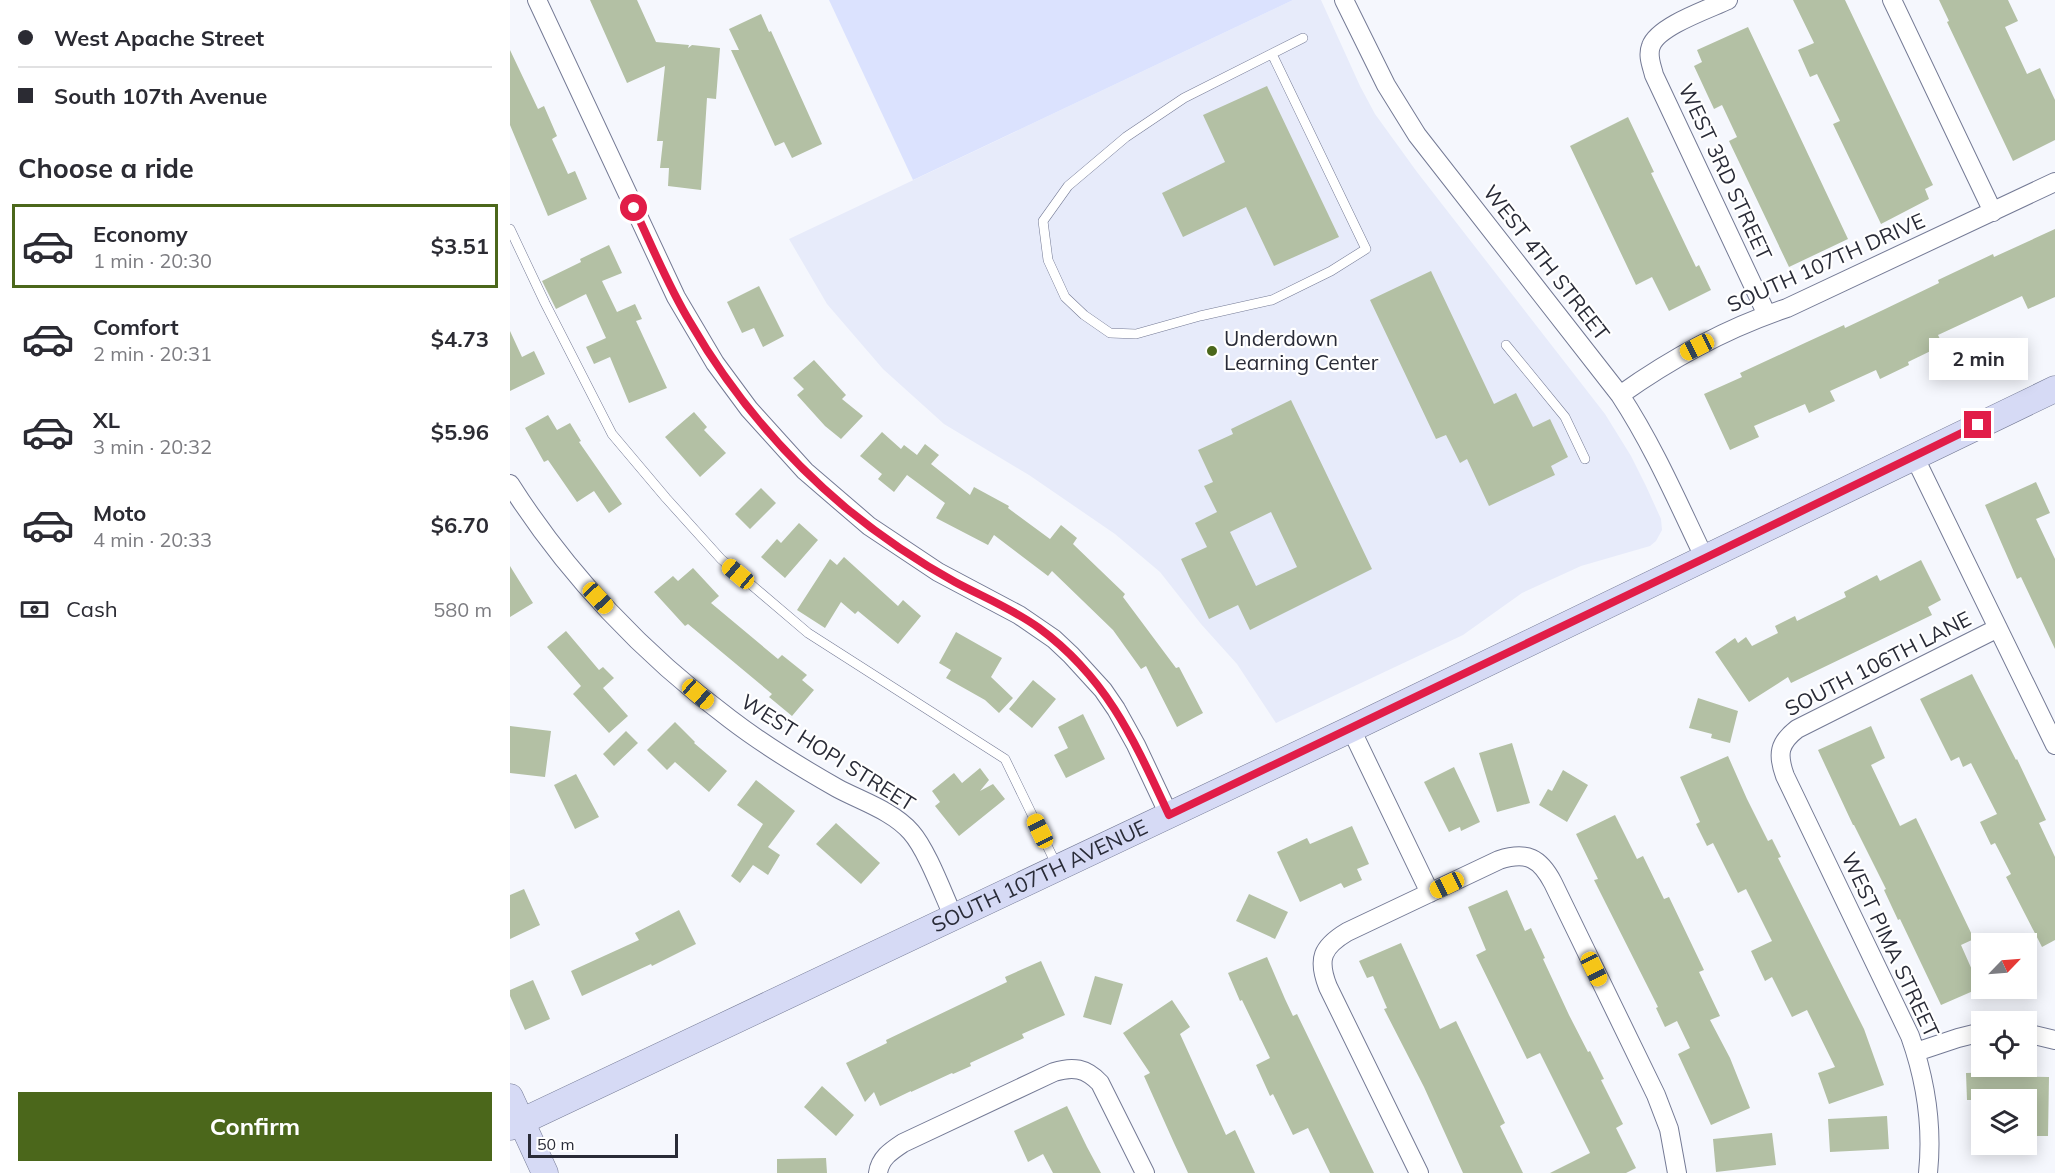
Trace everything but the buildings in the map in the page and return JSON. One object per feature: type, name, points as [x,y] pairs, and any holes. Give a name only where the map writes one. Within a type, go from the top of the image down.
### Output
[{"type":"main road","name":"SOUTH 107TH AVENUE","points":[[516,1125],[1351,729],[1914,456],[2053,394]]},
{"type":"main road","points":[[510,1097],[516,1125],[545,1173]]},
{"type":"street","points":[[537,0],[676,297],[715,363],[749,409],[805,471],[869,526],[938,572],[1038,627],[1071,655],[1103,690],[1116,709],[1169,815]]},
{"type":"street","name":"WEST 4TH STREET","points":[[1344,0],[1386,85],[1417,135],[1620,395],[1653,450],[1705,558]]},
{"type":"street","name":"WEST 3RD STREET","points":[[1728,0],[1668,28],[1657,36],[1650,47],[1650,60],[1654,75],[1767,315]]},
{"type":"street","points":[[1892,0],[1993,212]]},
{"type":"street","name":"SOUTH 107TH DRIVE","points":[[1620,395],[1685,353],[1798,303],[2055,182]]},
{"type":"street","points":[[1914,456],[2055,745]]},
{"type":"street","name":"WEST HOPI STREET","points":[[510,483],[576,573],[620,622],[665,666],[709,703],[781,755],[889,814],[912,832],[920,844],[954,918]]},
{"type":"street","name":"SOUTH 106TH LANE","points":[[1782,744],[1788,736],[1806,723],[1998,628]]},
{"type":"street","points":[[1351,729],[1430,893]]},
{"type":"street","name":"WEST PIMA STREET","points":[[1782,744],[1780,755],[1785,776],[1904,1021],[1916,1052],[1930,1113],[1928,1173]]},
{"type":"street","points":[[1419,1173],[1328,987],[1322,965],[1323,954],[1329,945],[1347,932],[1499,860],[1521,855],[1539,863],[1553,883],[1656,1095],[1669,1130],[1677,1173]]},
{"type":"street","points":[[1916,1052],[1971,1035]]},
{"type":"street","points":[[2037,1036],[2055,1040]]},
{"type":"street","points":[[878,1169],[885,1156],[903,1143],[1043,1077],[1064,1069],[1075,1068],[1093,1075],[1100,1083],[1145,1173]]},
{"type":"lane","points":[[1272,54],[1366,249],[1331,271],[1272,300],[1200,316],[1136,334],[1110,333],[1084,315],[1065,297],[1048,260],[1043,221],[1068,186],[1126,137],[1184,98],[1303,38]]},
{"type":"lane","points":[[510,229],[612,434],[666,498],[721,560],[808,633],[1005,759],[1058,868]]},
{"type":"lane","points":[[1506,345],[1566,417],[1585,459]]},
{"type":"shaded area","points":[[829,0],[1293,0],[913,180]]},
{"type":"shaded area","name":"Underdown Learning Center","points":[[1293,0],[1321,0],[1375,114],[1417,172],[1605,414],[1631,456],[1646,486],[1661,519],[1662,530],[1650,546],[1581,566],[1522,593],[1463,635],[1276,723],[1237,664],[1201,624],[1160,572],[1115,534],[1029,475],[944,424],[883,369],[827,304],[789,239]]},
{"type":"place","name":"Underdown Learning Center","points":[[1212,351]]},
{"type":"route","points":[[634,208],[688,320],[715,363],[767,431],[825,490],[869,526],[919,561],[1038,627],[1071,655],[1103,690],[1116,709],[1169,815],[1978,425]]}]
